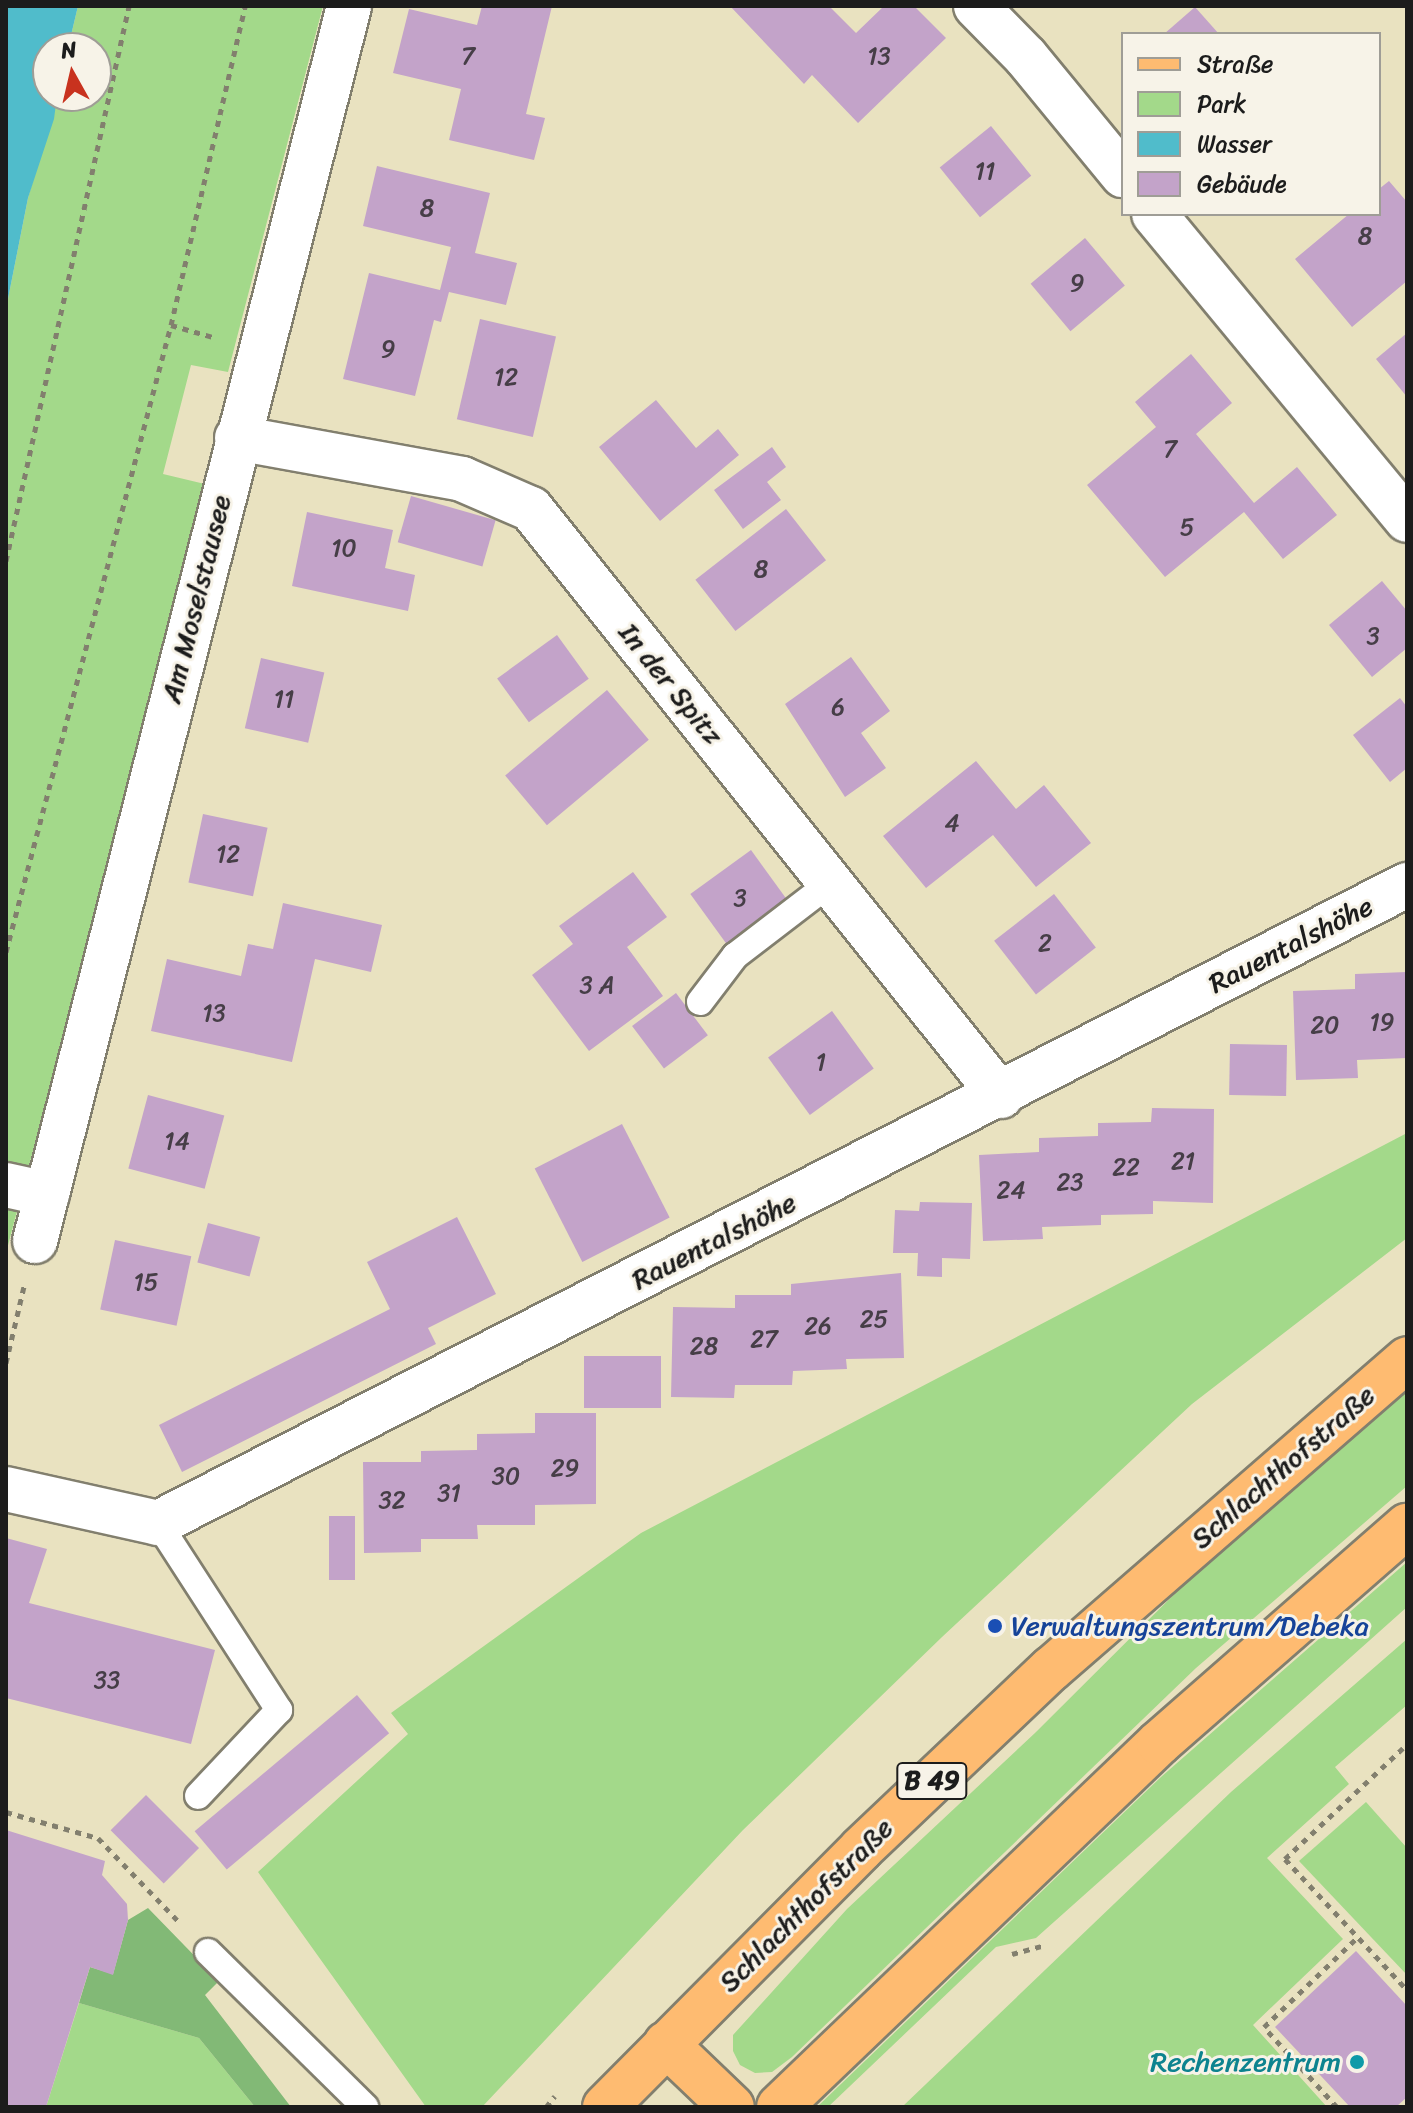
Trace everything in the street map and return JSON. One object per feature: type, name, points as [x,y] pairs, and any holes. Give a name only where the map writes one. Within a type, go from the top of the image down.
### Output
[{"type":"main road","name":"Schlachthofstraße","points":[[605,2107],[1051,1669],[1407,1359]]},
{"type":"main road","points":[[779,2107],[1159,1743],[1407,1526]]},
{"type":"main road","points":[[666,2044],[732,2107]]},
{"type":"street","name":"Am Moselstausee","points":[[35,1241],[26,1189],[237,438],[349,6]]},
{"type":"street","points":[[976,6],[1026,57],[1121,173]]},
{"type":"street","points":[[1156,216],[1407,520]]},
{"type":"street","name":"In der Spitz","points":[[237,438],[462,479],[531,509],[1001,1096]]},
{"type":"street","name":"Rauentalshöhe","points":[[158,1523],[1001,1096],[1407,885]]},
{"type":"street","points":[[6,1489],[158,1523]]},
{"type":"lane","points":[[700,1002],[735,956],[830,883]]},
{"type":"lane","points":[[158,1523],[279,1710],[198,1796]]},
{"type":"lane","points":[[208,1952],[365,2107]]},
{"type":"path","points":[[6,561],[129,6]]},
{"type":"path","points":[[6,952],[171,325],[245,6]]},
{"type":"path","points":[[6,1363],[35,1241]]},
{"type":"path","points":[[1403,1748],[1285,1859],[1407,1990]]},
{"type":"path","points":[[6,1812],[98,1838],[208,1952]]},
{"type":"path","points":[[1337,2107],[1264,2027],[1358,1937]]},
{"type":"green space","points":[[78,6],[323,6],[228,372],[191,365],[163,474],[209,485],[6,1253],[6,309],[28,198],[52,112],[112,112],[112,32],[72,32]]},
{"type":"green space","points":[[1407,1133],[1407,1238],[1192,1404],[942,1637],[743,1830],[482,2107],[426,2107],[258,1872],[408,1734],[391,1713],[641,1533]]},
{"type":"green space","points":[[1407,1382],[1407,1486],[1196,1668],[792,2057],[772,2072],[755,2073],[740,2065],[733,2051],[733,2035],[847,1909],[1035,1733],[1310,1459]]},
{"type":"green space","points":[[1407,1562],[1407,1607],[1036,1938],[996,1947],[828,2107],[817,2107],[1161,1777]]},
{"type":"green space","points":[[1407,1639],[1407,1705],[1335,1767],[1349,1784],[1267,1858],[1343,1939],[1253,2025],[1327,2107],[902,2107],[1231,1792]]},
{"type":"green space","points":[[1366,1802],[1407,1848],[1407,1975],[1299,1861]]},
{"type":"green space","points":[[148,1908],[219,1981],[205,1995],[291,2107],[255,2107],[199,2038],[79,2003],[90,1967],[113,1974],[128,1920]]},
{"type":"green space","points":[[79,2003],[199,2038],[255,2107],[46,2107]]},
{"type":"water","points":[[6,6],[78,6],[72,32],[32,32],[32,112],[55,112],[28,198],[6,309]]},
{"type":"building","points":[[482,6],[552,6],[526,114],[545,118],[534,160],[449,140],[461,89],[393,73],[409,9],[477,25]]},
{"type":"building","points":[[730,6],[829,6],[856,33],[884,6],[914,6],[946,38],[858,123],[812,75],[804,84]]},
{"type":"building","points":[[1195,7],[1217,32],[1166,32]]},
{"type":"building","points":[[991,126],[1031,176],[980,217],[940,168]]},
{"type":"building","points":[[377,166],[490,193],[475,253],[517,263],[506,305],[449,292],[441,322],[434,320],[415,396],[343,379],[369,273],[440,290],[451,247],[363,226]]},
{"type":"building","points":[[1389,181],[1407,202],[1407,281],[1352,327],[1295,259],[1347,216],[1381,216],[1381,187]]},
{"type":"building","points":[[1085,238],[1125,285],[1070,331],[1031,284]]},
{"type":"building","points":[[480,319],[556,337],[533,437],[457,419]]},
{"type":"building","points":[[1407,333],[1407,397],[1376,359]]},
{"type":"building","points":[[1191,354],[1232,403],[1196,434],[1254,503],[1297,467],[1337,515],[1283,559],[1244,512],[1165,577],[1087,485],[1156,427],[1135,402]]},
{"type":"building","points":[[656,400],[696,448],[718,429],[739,455],[660,521],[599,447]]},
{"type":"building","points":[[772,447],[786,467],[767,482],[781,500],[743,529],[714,490]]},
{"type":"building","points":[[411,496],[496,520],[482,566],[398,542]]},
{"type":"building","points":[[786,509],[826,560],[735,631],[695,580]]},
{"type":"building","points":[[307,512],[393,530],[385,568],[415,575],[408,611],[292,586]]},
{"type":"building","points":[[1382,581],[1407,611],[1407,648],[1372,677],[1329,625]]},
{"type":"building","points":[[557,635],[589,679],[529,722],[497,678]]},
{"type":"building","points":[[851,657],[890,711],[861,733],[886,768],[845,797],[785,704]]},
{"type":"building","points":[[261,658],[324,673],[308,743],[245,728]]},
{"type":"building","points":[[607,690],[649,740],[547,825],[505,775]]},
{"type":"building","points":[[1400,698],[1407,707],[1407,768],[1390,782],[1353,735]]},
{"type":"building","points":[[976,761],[1016,809],[1044,785],[1091,843],[1036,887],[993,835],[926,888],[883,836]]},
{"type":"building","points":[[203,814],[268,828],[253,896],[188,882]]},
{"type":"building","points":[[751,850],[790,903],[729,947],[690,894]]},
{"type":"building","points":[[633,872],[667,917],[627,947],[663,996],[589,1051],[532,975],[573,944],[559,926]]},
{"type":"building","points":[[1054,894],[1096,948],[1036,994],[994,941]]},
{"type":"building","points":[[283,903],[382,925],[371,972],[315,959],[292,1062],[151,1031],[167,959],[241,976],[248,944],[273,949]]},
{"type":"building","points":[[1407,972],[1407,1058],[1357,1060],[1358,1078],[1296,1080],[1293,991],[1355,989],[1355,974]]},
{"type":"building","points":[[676,993],[708,1035],[664,1068],[632,1026]]},
{"type":"building","points":[[832,1011],[874,1068],[810,1115],[768,1057]]},
{"type":"building","points":[[1230,1044],[1287,1045],[1286,1096],[1229,1095]]},
{"type":"building","points":[[148,1095],[224,1115],[205,1189],[128,1168]]},
{"type":"building","points":[[1152,1108],[1214,1109],[1213,1203],[1153,1201],[1153,1214],[1101,1215],[1101,1225],[1042,1227],[1043,1239],[983,1241],[979,1155],[1039,1152],[1039,1138],[1098,1136],[1098,1123],[1151,1122]]},
{"type":"building","points":[[622,1124],[670,1218],[582,1262],[535,1168]]},
{"type":"building","points":[[920,1202],[972,1203],[970,1259],[942,1258],[942,1277],[917,1276],[918,1253],[893,1253],[895,1210],[919,1211]]},
{"type":"building","points":[[457,1217],[496,1294],[428,1328],[436,1344],[182,1472],[159,1425],[390,1309],[367,1262]]},
{"type":"building","points":[[208,1223],[260,1237],[250,1277],[197,1263]]},
{"type":"building","points":[[115,1240],[191,1256],[177,1326],[100,1309]]},
{"type":"building","points":[[901,1273],[904,1358],[846,1359],[847,1369],[793,1371],[792,1385],[735,1385],[734,1398],[671,1397],[673,1307],[735,1308],[735,1295],[791,1295],[791,1284]]},
{"type":"building","points":[[584,1356],[661,1356],[661,1408],[584,1408]]},
{"type":"building","points":[[535,1413],[596,1413],[596,1504],[535,1505],[535,1525],[477,1525],[478,1539],[421,1539],[421,1552],[364,1553],[363,1462],[421,1462],[421,1451],[477,1450],[477,1434],[535,1433]]},
{"type":"building","points":[[329,1516],[355,1516],[355,1580],[329,1580]]},
{"type":"building","points":[[6,1538],[47,1549],[29,1603],[215,1650],[191,1744],[6,1698]]},
{"type":"building","points":[[357,1695],[389,1733],[227,1870],[195,1831]]},
{"type":"building","points":[[146,1795],[199,1848],[164,1883],[111,1830]]},
{"type":"building","points":[[6,1830],[105,1861],[102,1875],[127,1904],[128,1920],[113,1975],[90,1967],[46,2107],[6,2107]]},
{"type":"building","name":"Rechenzentrum","points":[[1356,1951],[1407,2006],[1407,2097],[1396,2107],[1350,2107],[1275,2027]]},
{"type":"place","name":"Verwaltungszentrum/Debeka","points":[[995,1626]]},
{"type":"place","name":"Rechenzentrum","points":[[1357,2062]]}]
